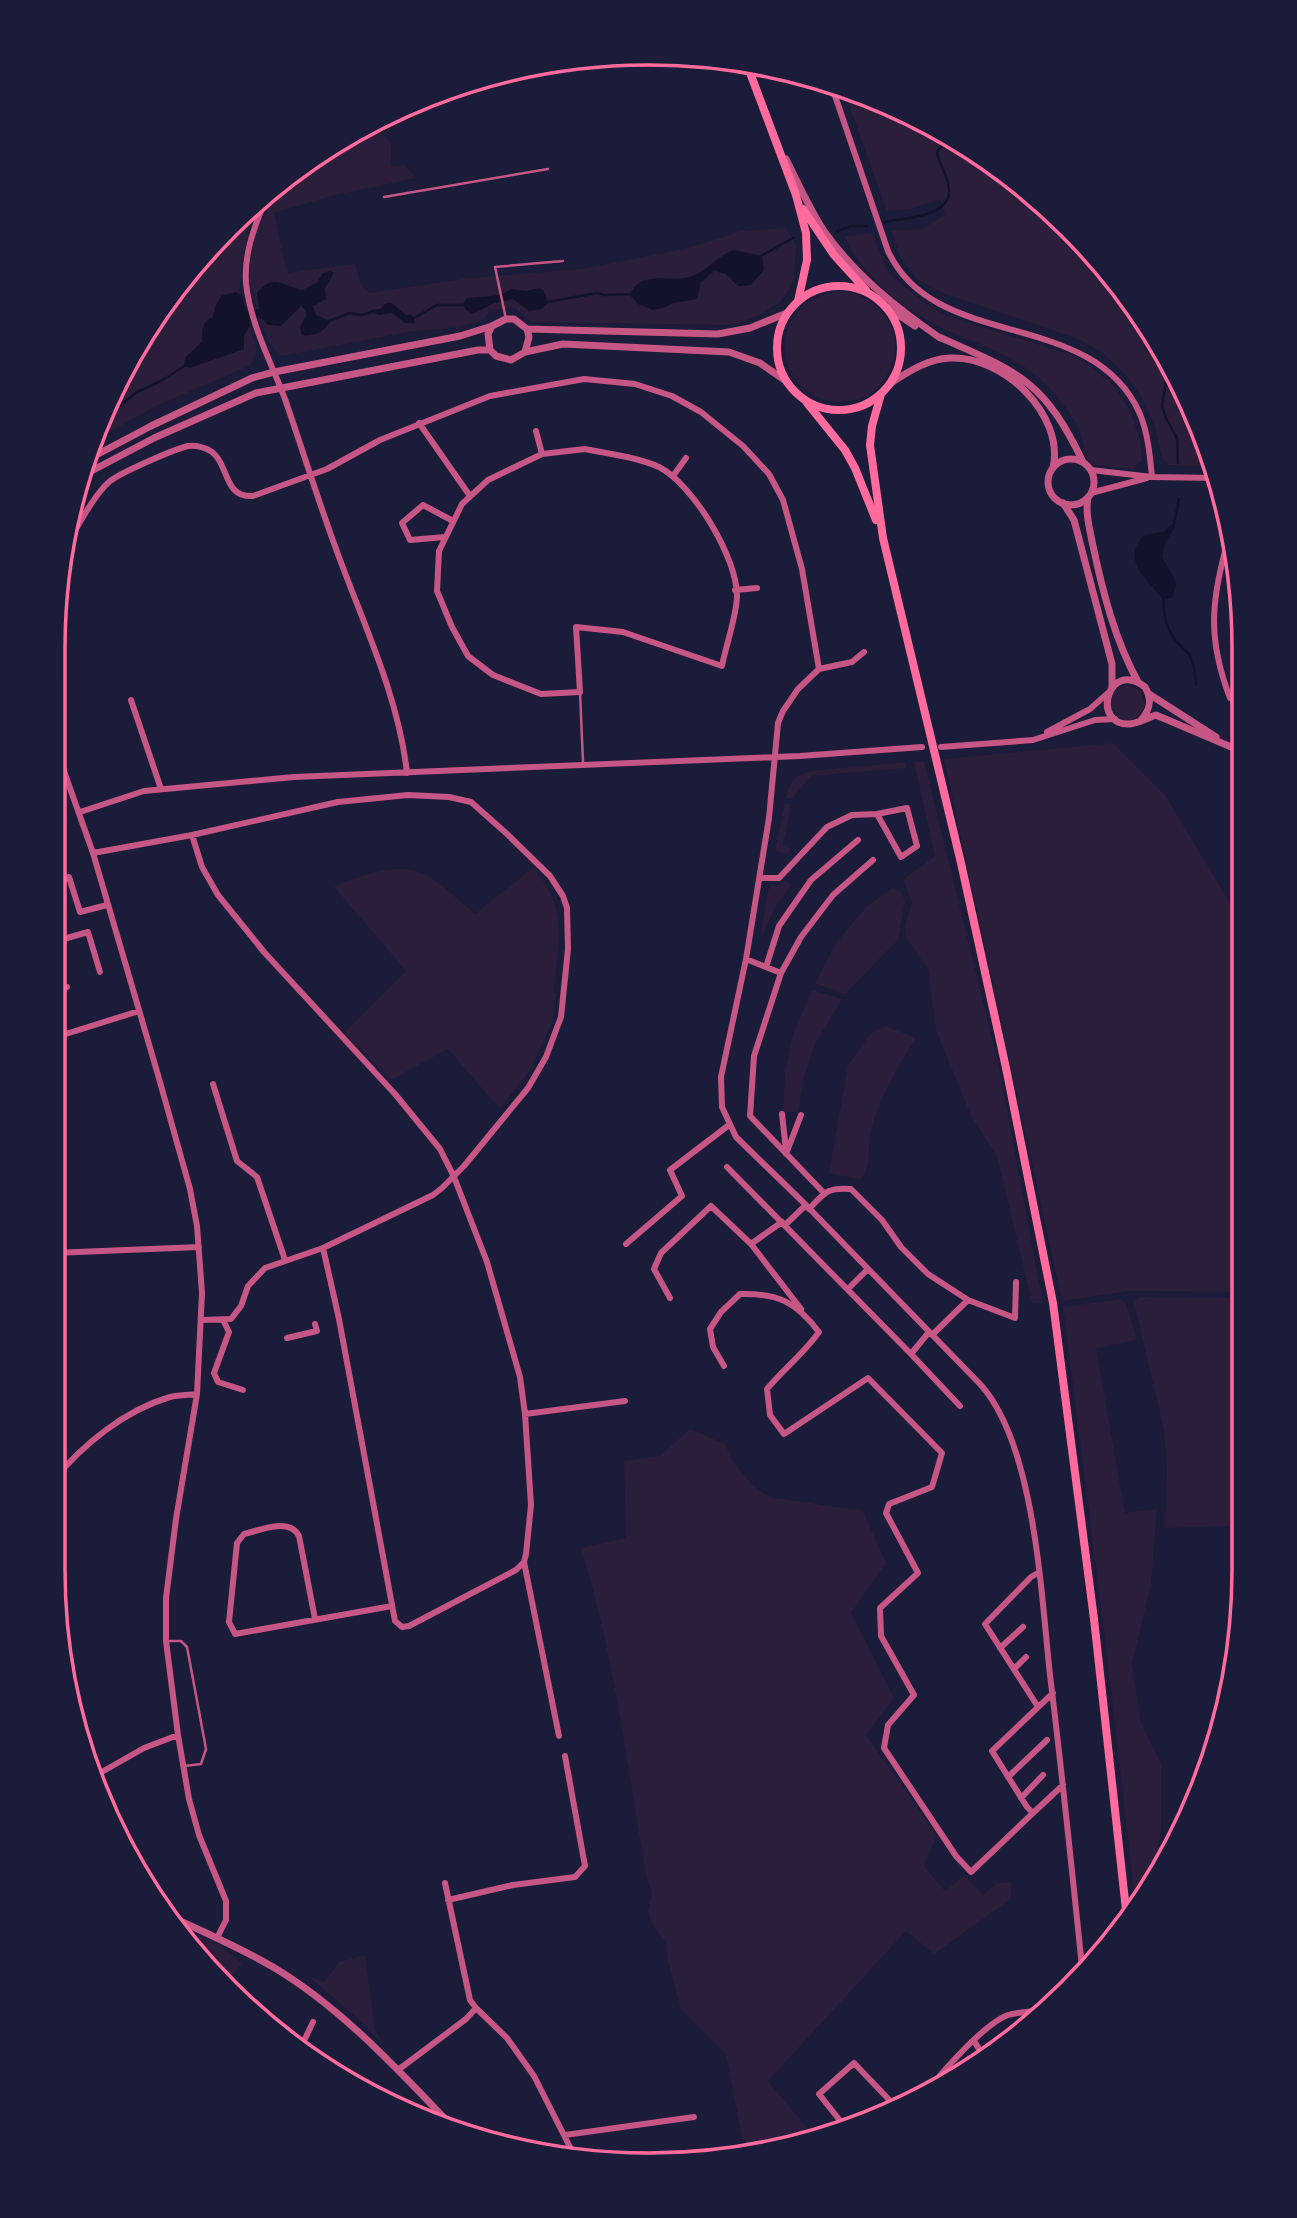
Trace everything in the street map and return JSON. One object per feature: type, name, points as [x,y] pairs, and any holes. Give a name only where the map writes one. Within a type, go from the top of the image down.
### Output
[{"type":"main road","points":[[751,74],[796,195],[809,222],[823,242],[868,292],[887,307],[898,327],[902,350],[897,373],[891,383],[870,402],[844,410],[831,410],[805,400]]},
{"type":"main road","points":[[796,195],[807,247],[797,301]]},
{"type":"main road","points":[[868,292],[850,286],[831,286],[813,291],[797,301],[787,313],[780,326],[777,347],[780,368],[786,381],[845,450],[855,468],[883,538]]},
{"type":"main road","points":[[881,394],[870,445],[883,538],[989,992],[1053,1303],[1094,1619],[1126,1906]]},
{"type":"street","points":[[835,96],[888,251],[900,274],[925,296],[939,304],[1069,347],[1101,366],[1121,385],[1140,414],[1149,444],[1152,477]]},
{"type":"street","points":[[777,142],[815,216],[836,247],[876,289],[940,338]]},
{"type":"street","points":[[260,214],[252,234],[247,266],[247,286],[252,309],[341,562],[378,658],[398,725],[407,772]]},
{"type":"street","points":[[887,307],[919,328],[1004,365],[1030,384],[1058,414],[1083,463],[1091,470],[1094,481],[1089,495],[1087,517],[1099,574],[1122,650],[1139,683],[1149,694],[1232,746]]},
{"type":"street","points":[[527,329],[718,334],[750,328],[787,313]]},
{"type":"street","points":[[99,454],[252,378],[274,372],[460,336],[492,326],[506,318],[522,323],[527,329],[530,337],[525,352]]},
{"type":"street","points":[[490,350],[488,334],[492,326]]},
{"type":"street","points":[[93,470],[155,438],[256,393],[478,350],[490,350],[503,359],[511,360],[525,352],[563,344],[729,352],[760,363],[786,381]]},
{"type":"street","points":[[891,383],[922,365],[948,358],[976,361],[1001,373],[1024,391],[1047,420],[1054,436],[1056,455],[1049,488],[1074,520],[1112,664],[1107,707],[1115,719]]},
{"type":"street","points":[[78,527],[100,492],[121,473],[189,446],[208,449],[219,458],[232,488],[245,497],[253,496],[311,476],[415,424],[489,396],[584,379],[635,384],[672,396],[696,409],[743,446],[769,474],[783,500],[802,569],[819,669]]},
{"type":"street","points":[[415,424],[470,496]]},
{"type":"street","points":[[536,431],[542,454]]},
{"type":"street","points":[[585,449],[658,467],[673,476],[714,529],[730,562],[737,597],[722,666],[623,632],[576,626],[580,692],[541,694],[493,676],[468,656],[437,591],[439,551],[462,504],[470,496],[488,480],[542,454],[585,449]]},
{"type":"street","points":[[673,476],[686,458]]},
{"type":"street","points":[[1053,468],[1067,460],[1083,463]]},
{"type":"street","points":[[1091,470],[1152,477],[1206,478]]},
{"type":"street","points":[[1063,503],[1079,503],[1089,495],[1152,477]]},
{"type":"street","points":[[444,537],[410,540],[402,523],[423,505],[453,521]]},
{"type":"street","points":[[1224,553],[1214,597],[1213,631],[1218,657],[1232,699]]},
{"type":"street","points":[[736,590],[757,588]]},
{"type":"street","points":[[864,653],[852,662],[819,669],[798,689],[778,723],[771,808],[746,960],[722,1077],[722,1107],[736,1137],[992,1397],[1005,1421],[1031,1517],[1081,1960]]},
{"type":"street","points":[[1033,740],[1090,709],[1123,681],[1139,683]]},
{"type":"street","points":[[1141,720],[1149,709],[1149,694]]},
{"type":"street","points":[[131,700],[161,789]]},
{"type":"street","points":[[941,747],[1033,740],[1095,720],[1115,719],[1129,724],[1156,715],[1232,748]]},
{"type":"street","points":[[80,812],[120,797],[161,789],[294,777],[583,766],[922,747]]},
{"type":"street","points":[[65,772],[93,853],[190,1189],[200,1247],[201,1320],[197,1394],[174,1530],[166,1598],[166,1641],[178,1735],[194,1818],[226,1900],[226,1920],[217,1938]]},
{"type":"street","points":[[93,853],[192,835],[338,802],[408,795],[449,797],[471,802],[550,876],[567,908],[568,948],[561,1017],[546,1056],[528,1088],[454,1177],[433,1195],[323,1248],[265,1268],[248,1286],[236,1314],[231,1319],[201,1320]]},
{"type":"street","points":[[760,878],[779,878],[827,827],[852,815],[877,814],[907,808],[917,846],[901,857],[877,814]]},
{"type":"street","points":[[192,835],[202,867],[218,895],[264,953],[395,1094],[440,1149],[454,1177],[487,1262],[520,1377],[531,1505],[524,1562],[559,1736]]},
{"type":"street","points":[[766,967],[779,926],[811,880],[858,840]]},
{"type":"street","points":[[824,1193],[750,1116],[754,1056],[781,973],[801,937],[833,895],[873,860]]},
{"type":"street","points":[[65,879],[69,877],[80,912],[107,905]]},
{"type":"street","points":[[65,939],[88,932],[100,972]]},
{"type":"street","points":[[746,960],[781,973]]},
{"type":"street","points":[[65,1034],[139,1011]]},
{"type":"street","points":[[213,1084],[237,1161],[257,1177],[285,1260]]},
{"type":"street","points":[[782,1114],[786,1154]]},
{"type":"street","points":[[786,1154],[801,1115]]},
{"type":"street","points":[[626,1244],[682,1196],[670,1170],[729,1125]]},
{"type":"street","points":[[727,1167],[960,1406]]},
{"type":"street","points":[[751,1244],[834,1187],[851,1189],[882,1220],[901,1247],[928,1274],[968,1300],[1015,1318],[1016,1282]]},
{"type":"street","points":[[670,1298],[654,1269],[661,1253],[711,1206],[751,1244],[819,1332],[767,1389],[770,1415],[784,1434],[868,1378],[942,1453],[932,1487],[889,1504],[886,1513],[918,1573],[880,1608],[881,1636],[914,1695],[888,1726],[884,1748],[956,1856],[971,1872],[1063,1785]]},
{"type":"street","points":[[65,1253],[200,1247]]},
{"type":"street","points":[[323,1248],[392,1606],[398,1625],[409,1626],[516,1570],[524,1562]]},
{"type":"street","points":[[848,1289],[868,1269]]},
{"type":"street","points":[[724,1366],[713,1347],[710,1329],[721,1312],[740,1294],[758,1293],[785,1300],[804,1312]]},
{"type":"street","points":[[911,1354],[968,1300]]},
{"type":"street","points":[[223,1320],[229,1332],[214,1373],[218,1382],[243,1390]]},
{"type":"street","points":[[287,1338],[317,1331],[315,1324]]},
{"type":"street","points":[[65,1467],[105,1430],[135,1413],[171,1397],[197,1394]]},
{"type":"street","points":[[525,1414],[625,1401]]},
{"type":"street","points":[[315,1619],[296,1530],[290,1525],[282,1525],[239,1537],[229,1622],[235,1634],[392,1606]]},
{"type":"street","points":[[1038,1573],[985,1624],[1038,1707]]},
{"type":"street","points":[[1000,1648],[1023,1627]]},
{"type":"street","points":[[1014,1669],[1026,1657]]},
{"type":"street","points":[[1033,1813],[992,1751],[1052,1693]]},
{"type":"street","points":[[102,1772],[145,1748],[178,1735]]},
{"type":"street","points":[[1008,1777],[1047,1740]]},
{"type":"street","points":[[448,1900],[513,1885],[575,1877],[585,1866],[565,1756]]},
{"type":"street","points":[[1021,1798],[1043,1775]]},
{"type":"street","points":[[445,1883],[470,2000],[507,2038],[534,2076],[571,2148]]},
{"type":"street","points":[[183,1922],[274,1968],[311,1994],[351,2026],[440,2114]]},
{"type":"street","points":[[398,2070],[466,2019],[476,2008]]},
{"type":"street","points":[[940,2075],[992,2024],[1009,2015],[1028,2012]]},
{"type":"street","points":[[304,2041],[313,2022]]},
{"type":"street","points":[[974,2041],[980,2050]]},
{"type":"street","points":[[840,2121],[819,2094],[854,2063],[890,2101]]},
{"type":"street","points":[[565,2135],[694,2117]]},
{"type":"lane","points":[[384,197],[548,169]]},
{"type":"lane","points":[[506,318],[495,267],[563,261]]},
{"type":"lane","points":[[580,692],[583,766]]},
{"type":"lane","points":[[166,1641],[181,1641],[187,1647],[205,1749],[201,1764],[184,1766]]},
{"type":"shaded area","points":[[847,100],[907,125],[973,163],[1004,185],[1061,236],[1112,293],[1134,324],[1172,390],[1203,466],[1169,465],[1162,458],[1155,426],[1141,396],[1126,375],[1105,355],[1081,340],[943,293],[917,279],[900,257],[892,231],[922,229],[945,215],[940,199],[911,209],[887,211]]},
{"type":"shaded area","points":[[379,131],[391,142],[391,166],[405,165],[416,178],[331,196],[274,213],[287,273],[355,264],[361,285],[369,293],[470,278],[581,269],[689,248],[741,231],[786,228],[796,244],[794,276],[791,287],[780,302],[763,313],[727,325],[531,322],[515,308],[490,310],[483,320],[460,327],[407,332],[282,356],[264,331],[250,284],[250,261],[254,243],[268,209],[293,185],[324,163]]},
{"type":"shaded area","points":[[248,225],[239,294],[257,350],[251,365],[156,406],[106,434],[125,390],[163,324],[185,293]]},
{"type":"shaded area","points":[[872,233],[889,274],[924,303],[950,317],[1076,356],[1110,382],[1130,410],[1140,439],[1142,460],[1133,469],[1095,465],[1087,459],[1076,423],[1037,376],[999,353],[930,322],[886,291],[862,265],[845,236]]},
{"type":"shaded area","points":[[734,250],[762,256],[764,270],[751,285],[738,286],[726,274],[714,271],[701,282],[697,299],[653,310],[638,304],[630,295],[634,288],[647,280],[693,276]]},
{"type":"shaded area","points":[[323,273],[334,273],[325,288],[326,299],[313,306],[316,315],[330,321],[319,332],[302,335],[300,327],[306,311],[301,306],[281,326],[268,325],[261,318],[249,321],[250,326],[244,336],[244,349],[190,368],[184,366],[185,358],[202,342],[203,327],[206,321],[213,317],[221,296],[236,292],[241,295],[246,311],[259,309],[257,293],[268,283],[278,282],[302,290],[317,283]]},
{"type":"shaded area","points":[[540,288],[548,303],[542,309],[529,311],[513,299],[494,303],[473,314],[466,310],[463,304],[467,298],[496,295],[511,289],[526,291]]},
{"type":"shaded area","points":[[840,292],[861,296],[879,308],[891,326],[895,347],[891,368],[879,386],[861,398],[840,402],[819,398],[801,386],[789,368],[785,347],[789,326],[801,308],[819,296]]},
{"type":"shaded area","points":[[386,303],[392,303],[406,315],[412,315],[414,323],[405,323],[392,313],[372,313],[371,310],[380,309]]},
{"type":"shaded area","points":[[1172,524],[1176,526],[1165,543],[1162,557],[1175,579],[1176,586],[1173,597],[1163,600],[1139,570],[1135,554],[1144,535],[1164,532]]},
{"type":"shaded area","points":[[1127,686],[1139,691],[1144,703],[1139,715],[1127,720],[1115,715],[1110,703],[1115,691]]},
{"type":"shaded area","points":[[1113,743],[1165,795],[1232,907],[1232,1292],[1129,1291],[1062,1301],[944,759]]},
{"type":"shaded area","points":[[924,761],[999,1067],[1043,1303],[1032,1303],[997,1156],[971,1116],[936,1030],[928,969],[907,939],[905,925],[912,902],[903,880],[935,856],[914,762]]},
{"type":"shaded area","points":[[906,762],[906,768],[811,776],[792,799],[786,798],[794,780],[812,771]]},
{"type":"shaded area","points":[[785,803],[791,804],[783,846],[792,849],[786,854],[775,851]]},
{"type":"shaded area","points":[[534,867],[553,900],[558,915],[559,937],[554,993],[557,995],[554,999],[553,1020],[530,1070],[500,1109],[448,1049],[391,1080],[344,1033],[406,971],[334,887],[380,871],[417,871],[440,884],[475,914]]},
{"type":"shaded area","points":[[785,880],[791,885],[777,904],[760,939],[768,890],[772,885],[779,885]]},
{"type":"shaded area","points":[[893,888],[902,893],[905,902],[898,940],[845,994],[815,983],[836,943],[866,907]]},
{"type":"shaded area","points":[[812,990],[842,999],[815,1044],[804,1077],[798,1112],[783,1112],[785,1073],[793,1034]]},
{"type":"shaded area","points":[[886,1026],[916,1038],[880,1103],[870,1134],[865,1174],[861,1180],[829,1173],[848,1065],[870,1034]]},
{"type":"shaded area","points":[[1139,1297],[1232,1298],[1232,1526],[1165,1528],[1167,1471],[1164,1430],[1134,1302]]},
{"type":"shaded area","points":[[1121,1299],[1126,1303],[1137,1340],[1096,1348],[1125,1513],[1157,1509],[1151,1584],[1132,1664],[1141,1723],[1161,1764],[1161,1830],[1157,1855],[1134,1894],[1107,1655],[1063,1307]]},
{"type":"shaded area","points":[[690,1429],[725,1444],[732,1460],[753,1486],[770,1497],[863,1511],[886,1563],[851,1613],[894,1698],[866,1735],[937,1835],[924,1866],[945,1891],[964,1876],[983,1895],[997,1883],[1011,1882],[1011,1899],[934,1954],[906,1931],[768,2081],[809,2130],[749,2144],[742,2138],[726,2054],[681,2009],[668,1961],[666,1942],[653,1926],[648,1911],[652,1893],[646,1875],[619,1710],[602,1628],[581,1548],[626,1538],[624,1461],[660,1456]]},
{"type":"shaded area","points":[[191,1932],[221,1946],[242,1963],[232,1977]]},
{"type":"shaded area","points":[[365,1955],[375,2030],[384,2045],[307,1975],[324,1982],[339,1962]]},
{"type":"waterway","points":[[885,222],[925,215],[942,206],[949,190],[937,152],[943,145]]},
{"type":"waterway","points":[[837,231],[851,226],[867,226]]},
{"type":"waterway","points":[[761,256],[793,238]]},
{"type":"waterway","points":[[547,302],[597,293],[634,294]]},
{"type":"waterway","points":[[414,318],[437,305],[466,305]]},
{"type":"waterway","points":[[329,321],[350,313],[361,315],[372,312]]},
{"type":"waterway","points":[[1146,344],[1153,356]]},
{"type":"waterway","points":[[117,408],[137,392],[186,365]]},
{"type":"waterway","points":[[1166,380],[1162,406],[1177,438],[1178,463]]},
{"type":"waterway","points":[[1174,525],[1179,499]]},
{"type":"waterway","points":[[1163,600],[1168,629],[1190,656],[1196,684]]}]
